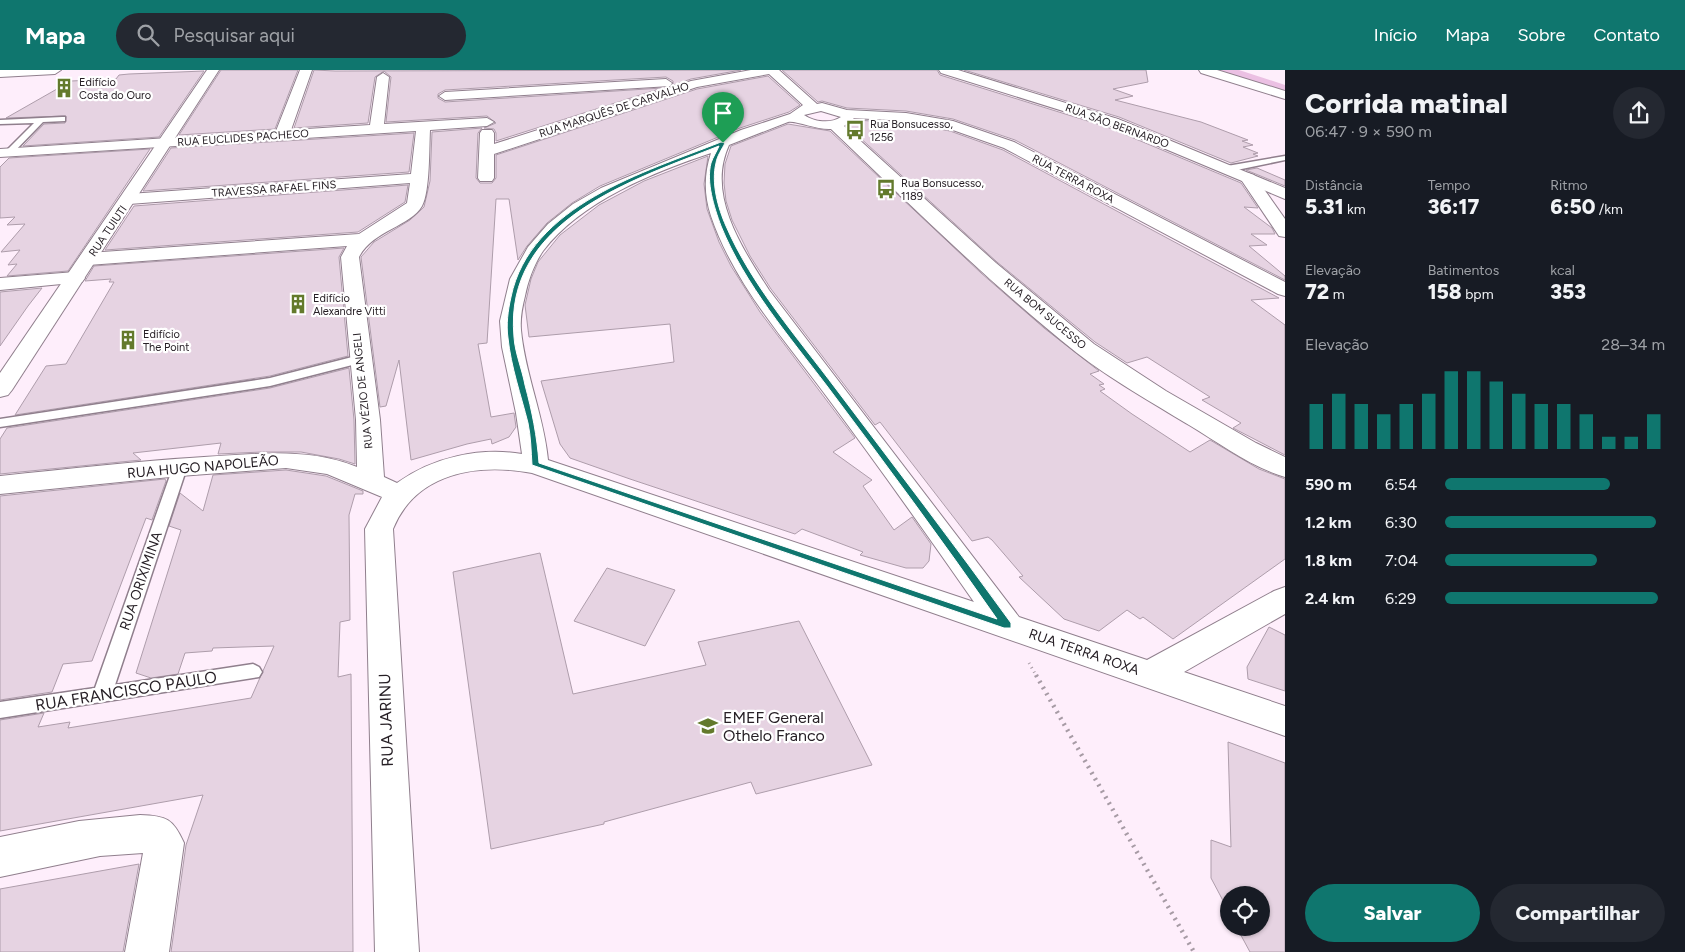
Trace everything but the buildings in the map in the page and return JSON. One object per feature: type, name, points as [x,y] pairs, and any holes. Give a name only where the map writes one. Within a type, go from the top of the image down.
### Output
[{"type":"main road","points":[[0,73],[55,70]]},
{"type":"main road","name":"RUA TUIUTI","points":[[0,390],[129,199],[213,70]]},
{"type":"main road","points":[[282,135],[306,70]]},
{"type":"main road","points":[[771,70],[813,107]]},
{"type":"main road","name":"RUA MARQUÊS DE CARVALHO","points":[[487,151],[695,84],[771,70]]},
{"type":"main road","name":"RUA SÃO BERNARDO","points":[[945,70],[1113,122],[1285,194]]},
{"type":"main road","points":[[1206,70],[1285,95]]},
{"type":"main road","points":[[377,129],[383,77]]},
{"type":"main road","points":[[543,77],[547,90]]},
{"type":"main road","points":[[445,96],[485,108],[547,90],[674,83],[695,84]]},
{"type":"main road","points":[[536,465],[532,426],[510,338],[511,312],[516,286],[534,251],[566,217],[604,192],[661,167],[764,126],[796,116],[811,123],[839,119],[832,108],[813,107],[798,111],[796,116]]},
{"type":"main road","points":[[485,108],[486,178]]},
{"type":"main road","name":"RUA EUCLIDES PACHECO","points":[[10,153],[423,126],[485,108]]},
{"type":"main road","name":"RUA TERRA ROXA","points":[[839,119],[881,114],[933,121],[987,136],[1285,290]]},
{"type":"main road","name":"RUA BOM SUCESSO","points":[[839,119],[989,267],[1086,349],[1166,401],[1246,449],[1285,468]]},
{"type":"main road","name":"RUA VÉZIO DE ANGELI","points":[[385,487],[368,420],[350,257],[354,248],[364,239],[414,206],[420,178],[423,126]]},
{"type":"main road","points":[[698,175],[714,162],[723,143]]},
{"type":"main road","points":[[6,169],[10,153]]},
{"type":"main road","points":[[661,167],[698,175],[714,196],[723,226],[745,268],[775,312],[953,548],[1008,626]]},
{"type":"main road","name":"TRAVESSA RAFAEL FINS","points":[[129,199],[420,178]]},
{"type":"main road","points":[[1248,178],[1285,232]]},
{"type":"main road","points":[[88,259],[364,239]]},
{"type":"main road","points":[[0,284],[75,278]]},
{"type":"main road","name":"RUA HUGO NAPOLEÃO","points":[[0,485],[286,460],[332,466],[385,487]]},
{"type":"main road","name":"RUA TERRA ROXA","points":[[385,487],[429,476],[450,467],[472,462],[498,460],[536,465],[1285,720]]},
{"type":"main road","name":"RUA JARINU","points":[[385,487],[379,543],[396,952]]},
{"type":"main road","points":[[1149,675],[1285,599]]},
{"type":"main road","points":[[0,857],[96,838],[128,834],[158,835],[164,843],[147,952]]},
{"type":"lane","points":[[0,122],[62,119]]},
{"type":"lane","points":[[10,153],[41,120]]},
{"type":"lane","points":[[1227,169],[1285,158]]},
{"type":"lane","points":[[0,423],[270,382],[360,359]]},
{"type":"lane","name":"RUA ORIXIMINA","points":[[102,695],[180,468]]},
{"type":"lane","name":"RUA FRANCISCO PAULO","points":[[0,710],[253,672]]},
{"type":"path","points":[[1008,626],[1194,952]]},
{"type":"shaded area","points":[[1215,70],[1239,70],[1285,85],[1285,92]]},
{"type":"place","name":"Edifício Costa do Ouro","points":[[64,88]]},
{"type":"place","name":"Rua Bonsucesso, 1256","points":[[855,130]]},
{"type":"place","name":"Rua Bonsucesso, 1189","points":[[886,189]]},
{"type":"place","name":"Edifício Alexandre Vitti","points":[[298,304]]},
{"type":"place","name":"Edifício The Point","points":[[128,340]]},
{"type":"place","name":"EMEF General Othelo Franco","points":[[708,726]]},
{"type":"route","points":[[723,143],[714,162],[712,178],[714,196],[723,226],[745,268],[775,312],[953,548],[1008,626],[536,465],[532,426],[510,338],[511,312],[516,286],[524,267],[534,251],[550,232],[584,204],[626,181],[723,143]]}]
